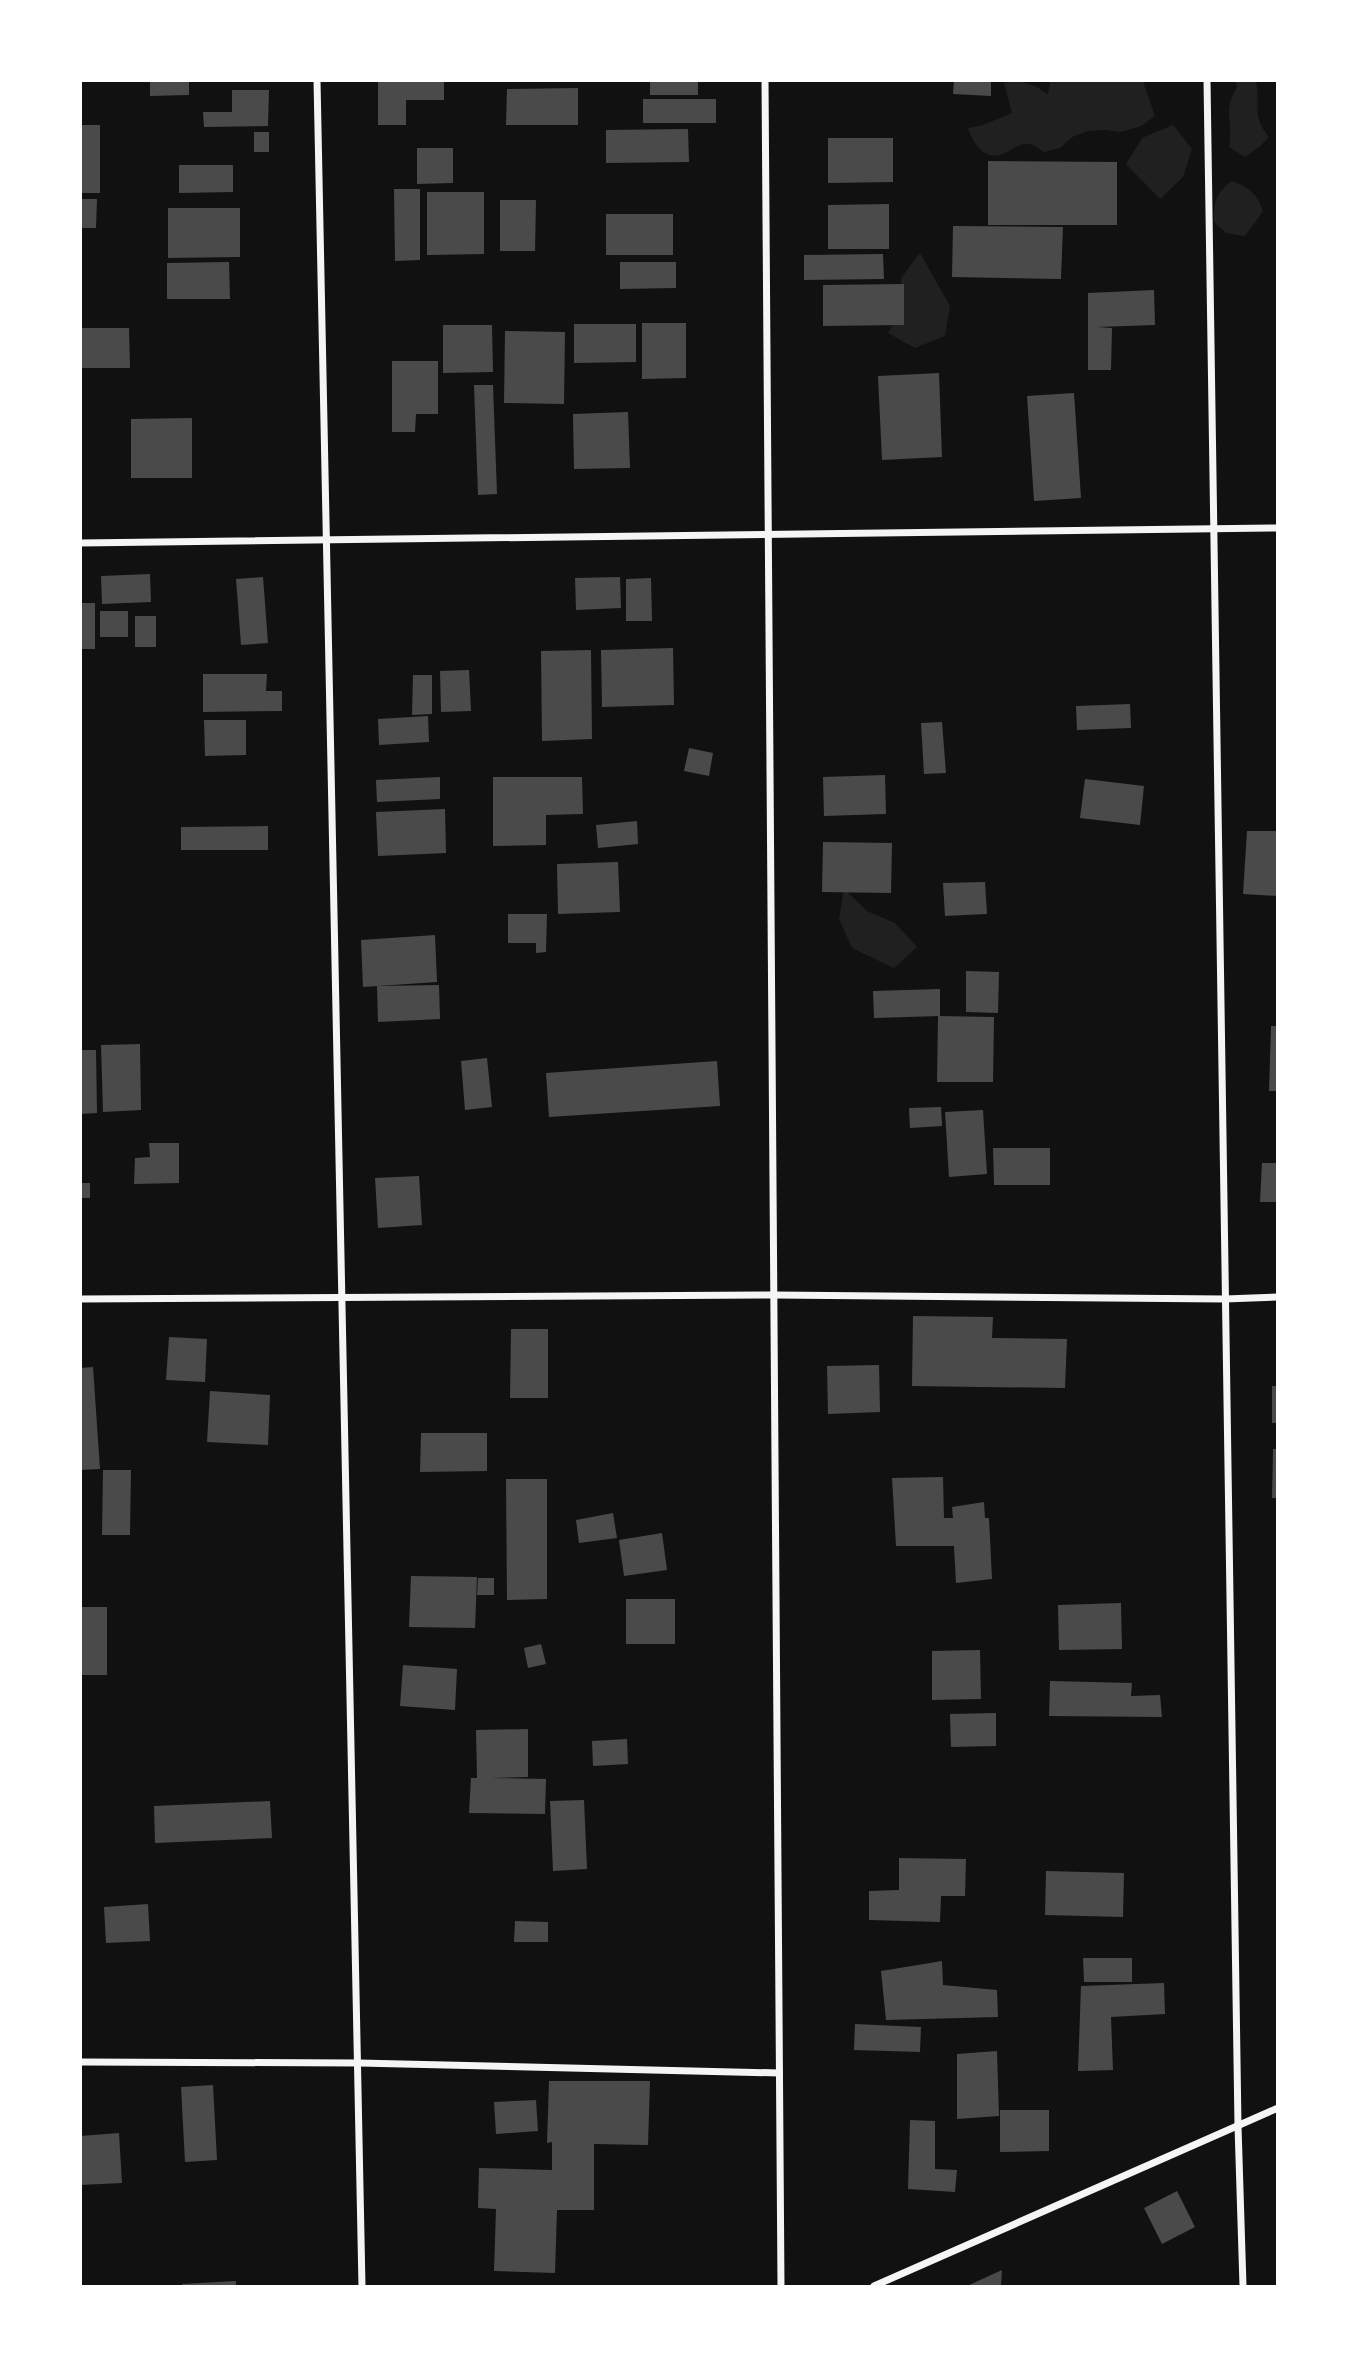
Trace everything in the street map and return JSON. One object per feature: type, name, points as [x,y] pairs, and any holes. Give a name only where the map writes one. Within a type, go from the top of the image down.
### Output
[{"type":"street","points":[[317,80],[362,2287]]},
{"type":"street","points":[[765,80],[781,2287]]},
{"type":"street","points":[[1207,80],[1224,1299],[1243,2287]]},
{"type":"street","points":[[80,543],[1278,528]]},
{"type":"street","points":[[80,1299],[775,1295],[1224,1299],[1278,1297]]},
{"type":"street","points":[[80,2062],[359,2063],[779,2073]]},
{"type":"street","points":[[874,2287],[1278,2108]]},
{"type":"shaded area","points":[[1019,81],[1048,94],[1050,81],[1143,81],[1155,116],[1141,126],[1121,132],[1088,131],[1072,137],[1060,148],[1044,152],[1033,145],[1025,144],[997,156],[985,153],[973,140],[968,128],[1012,113],[1004,83]]},
{"type":"shaded area","points":[[1235,81],[1256,81],[1258,116],[1269,137],[1245,157],[1229,147],[1229,110],[1237,87]]},
{"type":"shaded area","points":[[1173,125],[1192,149],[1183,177],[1160,199],[1126,164],[1142,138]]},
{"type":"shaded area","points":[[1232,181],[1252,192],[1263,211],[1245,236],[1226,233],[1214,222],[1217,198]]},
{"type":"shaded area","points":[[920,253],[950,306],[945,336],[915,348],[888,333],[903,307],[901,278]]},
{"type":"shaded area","points":[[844,889],[867,911],[895,923],[917,947],[894,968],[852,948],[839,919]]},
{"type":"building","points":[[150,80],[189,80],[189,95],[150,96]]},
{"type":"building","points":[[378,80],[444,80],[444,100],[406,100],[406,125],[378,125]]},
{"type":"building","points":[[650,80],[698,80],[698,95],[650,95]]},
{"type":"building","points":[[954,80],[991,80],[991,96],[953,94]]},
{"type":"building","points":[[578,88],[578,125],[506,125],[507,89]]},
{"type":"building","points":[[232,90],[269,90],[268,126],[204,127],[203,112],[232,112]]},
{"type":"building","points":[[643,99],[716,99],[716,123],[643,123]]},
{"type":"building","points":[[80,125],[100,125],[100,193],[80,193]]},
{"type":"building","points":[[688,129],[689,162],[606,163],[606,130]]},
{"type":"building","points":[[254,132],[269,132],[269,152],[254,152]]},
{"type":"building","points":[[828,138],[893,138],[893,182],[828,183]]},
{"type":"building","points":[[417,148],[453,148],[453,183],[417,184]]},
{"type":"building","points":[[988,161],[1117,162],[1117,225],[988,225]]},
{"type":"building","points":[[179,165],[233,165],[233,192],[179,193]]},
{"type":"building","points":[[394,189],[420,189],[420,260],[395,261]]},
{"type":"building","points":[[427,192],[484,192],[484,254],[427,255]]},
{"type":"building","points":[[80,199],[97,199],[96,228],[80,228]]},
{"type":"building","points":[[500,200],[536,200],[535,251],[500,251]]},
{"type":"building","points":[[889,204],[889,249],[828,249],[828,205]]},
{"type":"building","points":[[168,208],[240,208],[240,257],[168,258]]},
{"type":"building","points":[[606,214],[673,214],[673,255],[606,255]]},
{"type":"building","points":[[953,226],[1063,227],[1061,279],[952,277]]},
{"type":"building","points":[[883,254],[884,279],[804,280],[804,255]]},
{"type":"building","points":[[229,262],[230,299],[167,299],[167,263]]},
{"type":"building","points":[[620,262],[676,262],[676,288],[620,289]]},
{"type":"building","points":[[904,284],[904,325],[823,326],[823,285]]},
{"type":"building","points":[[1154,290],[1155,325],[1097,327],[1112,328],[1111,370],[1088,370],[1088,293]]},
{"type":"building","points":[[642,323],[686,323],[686,378],[642,379]]},
{"type":"building","points":[[574,324],[636,324],[636,362],[574,363]]},
{"type":"building","points":[[443,325],[492,325],[493,372],[443,373]]},
{"type":"building","points":[[80,328],[129,328],[130,368],[80,368]]},
{"type":"building","points":[[505,331],[565,332],[564,404],[504,403]]},
{"type":"building","points":[[392,361],[438,361],[438,414],[416,414],[415,432],[392,432]]},
{"type":"building","points":[[939,373],[942,457],[882,460],[878,376]]},
{"type":"building","points":[[474,385],[493,385],[497,494],[478,495]]},
{"type":"building","points":[[1074,393],[1081,498],[1034,501],[1027,396]]},
{"type":"building","points":[[628,412],[630,468],[574,469],[573,414]]},
{"type":"building","points":[[192,418],[192,478],[131,478],[131,419]]},
{"type":"building","points":[[150,574],[151,602],[102,604],[101,576]]},
{"type":"building","points":[[263,577],[268,643],[241,645],[236,579]]},
{"type":"building","points":[[620,577],[621,608],[576,610],[575,578]]},
{"type":"building","points":[[651,578],[652,621],[626,621],[626,579]]},
{"type":"building","points":[[80,603],[95,603],[95,649],[80,649]]},
{"type":"building","points":[[100,611],[128,611],[128,637],[100,637]]},
{"type":"building","points":[[135,616],[156,616],[156,647],[135,647]]},
{"type":"building","points":[[673,648],[674,705],[602,707],[601,650]]},
{"type":"building","points":[[591,650],[592,739],[542,741],[541,651]]},
{"type":"building","points":[[469,670],[471,711],[441,712],[440,671]]},
{"type":"building","points":[[203,674],[267,674],[266,691],[282,691],[282,711],[203,712]]},
{"type":"building","points":[[413,675],[432,675],[432,714],[412,715]]},
{"type":"building","points":[[1130,704],[1131,728],[1077,730],[1076,706]]},
{"type":"building","points":[[428,716],[429,742],[379,745],[378,719]]},
{"type":"building","points":[[204,720],[246,720],[246,755],[205,756]]},
{"type":"building","points":[[942,722],[946,773],[924,774],[921,723]]},
{"type":"building","points":[[689,748],[713,753],[709,776],[684,771]]},
{"type":"building","points":[[885,775],[886,814],[824,816],[823,777]]},
{"type":"building","points":[[440,777],[440,799],[377,802],[376,780]]},
{"type":"building","points":[[493,777],[582,777],[583,814],[546,815],[546,845],[493,846]]},
{"type":"building","points":[[1085,779],[1144,786],[1140,825],[1080,818]]},
{"type":"building","points":[[445,809],[446,853],[378,856],[376,812]]},
{"type":"building","points":[[637,821],[638,844],[598,848],[596,825]]},
{"type":"building","points":[[268,826],[268,850],[181,850],[181,827]]},
{"type":"building","points":[[1247,831],[1278,831],[1278,896],[1243,894]]},
{"type":"building","points":[[823,842],[892,843],[891,893],[822,892]]},
{"type":"building","points":[[618,862],[620,912],[558,914],[557,864]]},
{"type":"building","points":[[985,882],[987,914],[945,916],[943,883]]},
{"type":"building","points":[[508,914],[547,914],[546,952],[536,953],[536,943],[508,943]]},
{"type":"building","points":[[435,935],[437,982],[363,987],[361,940]]},
{"type":"building","points":[[966,971],[999,972],[998,1013],[966,1012]]},
{"type":"building","points":[[439,985],[440,1019],[378,1022],[377,986]]},
{"type":"building","points":[[940,989],[940,1016],[874,1018],[873,991]]},
{"type":"building","points":[[938,1016],[994,1017],[993,1082],[937,1082]]},
{"type":"building","points":[[1271,1026],[1278,1026],[1278,1091],[1269,1091]]},
{"type":"building","points":[[140,1044],[141,1110],[103,1112],[101,1045]]},
{"type":"building","points":[[80,1050],[96,1050],[97,1113],[80,1114]]},
{"type":"building","points":[[487,1058],[492,1107],[465,1110],[461,1061]]},
{"type":"building","points":[[717,1061],[720,1106],[549,1117],[546,1073]]},
{"type":"building","points":[[941,1107],[942,1126],[910,1128],[909,1108]]},
{"type":"building","points":[[983,1110],[987,1174],[949,1177],[945,1112]]},
{"type":"building","points":[[149,1143],[179,1143],[179,1183],[134,1184],[135,1158],[150,1157]]},
{"type":"building","points":[[993,1148],[1050,1148],[1050,1185],[994,1185]]},
{"type":"building","points":[[1262,1163],[1278,1163],[1278,1202],[1260,1202]]},
{"type":"building","points":[[419,1176],[422,1225],[378,1228],[375,1178]]},
{"type":"building","points":[[80,1183],[90,1183],[90,1198],[80,1198]]},
{"type":"building","points":[[913,1316],[993,1317],[992,1338],[1067,1339],[1065,1388],[912,1386]]},
{"type":"building","points":[[511,1329],[548,1329],[548,1398],[510,1398]]},
{"type":"building","points":[[169,1337],[207,1339],[205,1382],[166,1380]]},
{"type":"building","points":[[879,1365],[880,1412],[828,1414],[827,1366]]},
{"type":"building","points":[[93,1367],[100,1469],[80,1470],[80,1368]]},
{"type":"building","points":[[1272,1386],[1278,1386],[1278,1423],[1272,1423]]},
{"type":"building","points":[[210,1391],[270,1395],[268,1445],[207,1442]]},
{"type":"building","points":[[421,1433],[487,1433],[487,1471],[420,1472]]},
{"type":"building","points":[[1273,1449],[1278,1449],[1278,1498],[1272,1498]]},
{"type":"building","points":[[103,1470],[131,1470],[130,1535],[102,1535]]},
{"type":"building","points":[[943,1477],[944,1518],[953,1518],[952,1507],[984,1502],[985,1518],[989,1518],[992,1579],[956,1583],[954,1546],[896,1546],[892,1478]]},
{"type":"building","points":[[506,1479],[547,1479],[547,1599],[507,1600]]},
{"type":"building","points":[[613,1513],[617,1538],[579,1543],[576,1520]]},
{"type":"building","points":[[662,1533],[667,1570],[624,1576],[619,1540]]},
{"type":"building","points":[[411,1576],[477,1577],[475,1628],[409,1627]]},
{"type":"building","points":[[478,1578],[494,1578],[494,1595],[477,1595]]},
{"type":"building","points":[[626,1599],[675,1599],[675,1644],[626,1644]]},
{"type":"building","points":[[1121,1603],[1122,1649],[1059,1650],[1058,1605]]},
{"type":"building","points":[[80,1607],[107,1607],[107,1675],[80,1675]]},
{"type":"building","points":[[541,1644],[546,1664],[528,1668],[524,1648]]},
{"type":"building","points":[[980,1650],[981,1699],[932,1700],[932,1651]]},
{"type":"building","points":[[403,1665],[457,1669],[455,1710],[400,1706]]},
{"type":"building","points":[[1050,1681],[1132,1683],[1131,1696],[1160,1695],[1162,1717],[1049,1716]]},
{"type":"building","points":[[996,1713],[996,1746],[951,1747],[950,1714]]},
{"type":"building","points":[[528,1729],[528,1777],[491,1778],[546,1779],[545,1814],[469,1813],[471,1778],[477,1778],[476,1730]]},
{"type":"building","points":[[627,1739],[628,1764],[593,1766],[592,1741]]},
{"type":"building","points":[[584,1800],[587,1869],[553,1871],[550,1801]]},
{"type":"building","points":[[270,1801],[272,1838],[155,1843],[154,1806]]},
{"type":"building","points":[[899,1858],[966,1859],[965,1896],[941,1896],[940,1922],[869,1920],[869,1891],[899,1890]]},
{"type":"building","points":[[1046,1871],[1124,1873],[1123,1917],[1045,1915]]},
{"type":"building","points":[[148,1904],[150,1941],[106,1943],[104,1907]]},
{"type":"building","points":[[515,1921],[548,1922],[548,1942],[514,1942]]},
{"type":"building","points":[[1083,1958],[1132,1958],[1132,1982],[1084,1982]]},
{"type":"building","points":[[942,1961],[943,1985],[997,1990],[998,2017],[886,2020],[881,1971]]},
{"type":"building","points":[[1164,1983],[1165,2014],[1111,2017],[1113,2070],[1078,2071],[1081,1986]]},
{"type":"building","points":[[855,2024],[921,2027],[920,2052],[854,2050]]},
{"type":"building","points":[[997,2051],[999,2116],[957,2119],[957,2054]]},
{"type":"building","points":[[549,2081],[650,2081],[648,2145],[594,2144],[594,2210],[557,2210],[555,2273],[494,2271],[496,2209],[478,2208],[479,2168],[552,2170],[552,2142],[547,2143]]},
{"type":"building","points":[[213,2085],[217,2160],[185,2162],[181,2087]]},
{"type":"building","points":[[536,2100],[538,2131],[496,2134],[494,2102]]},
{"type":"building","points":[[1000,2110],[1049,2110],[1049,2151],[1000,2152]]},
{"type":"building","points":[[910,2120],[935,2121],[935,2169],[957,2170],[955,2192],[908,2189]]},
{"type":"building","points":[[119,2133],[122,2183],[80,2185],[80,2136]]},
{"type":"building","points":[[1177,2191],[1195,2227],[1162,2244],[1144,2208]]},
{"type":"building","points":[[1002,2270],[1001,2286],[967,2286]]},
{"type":"building","points":[[236,2281],[236,2286],[182,2286],[182,2284]]}]
